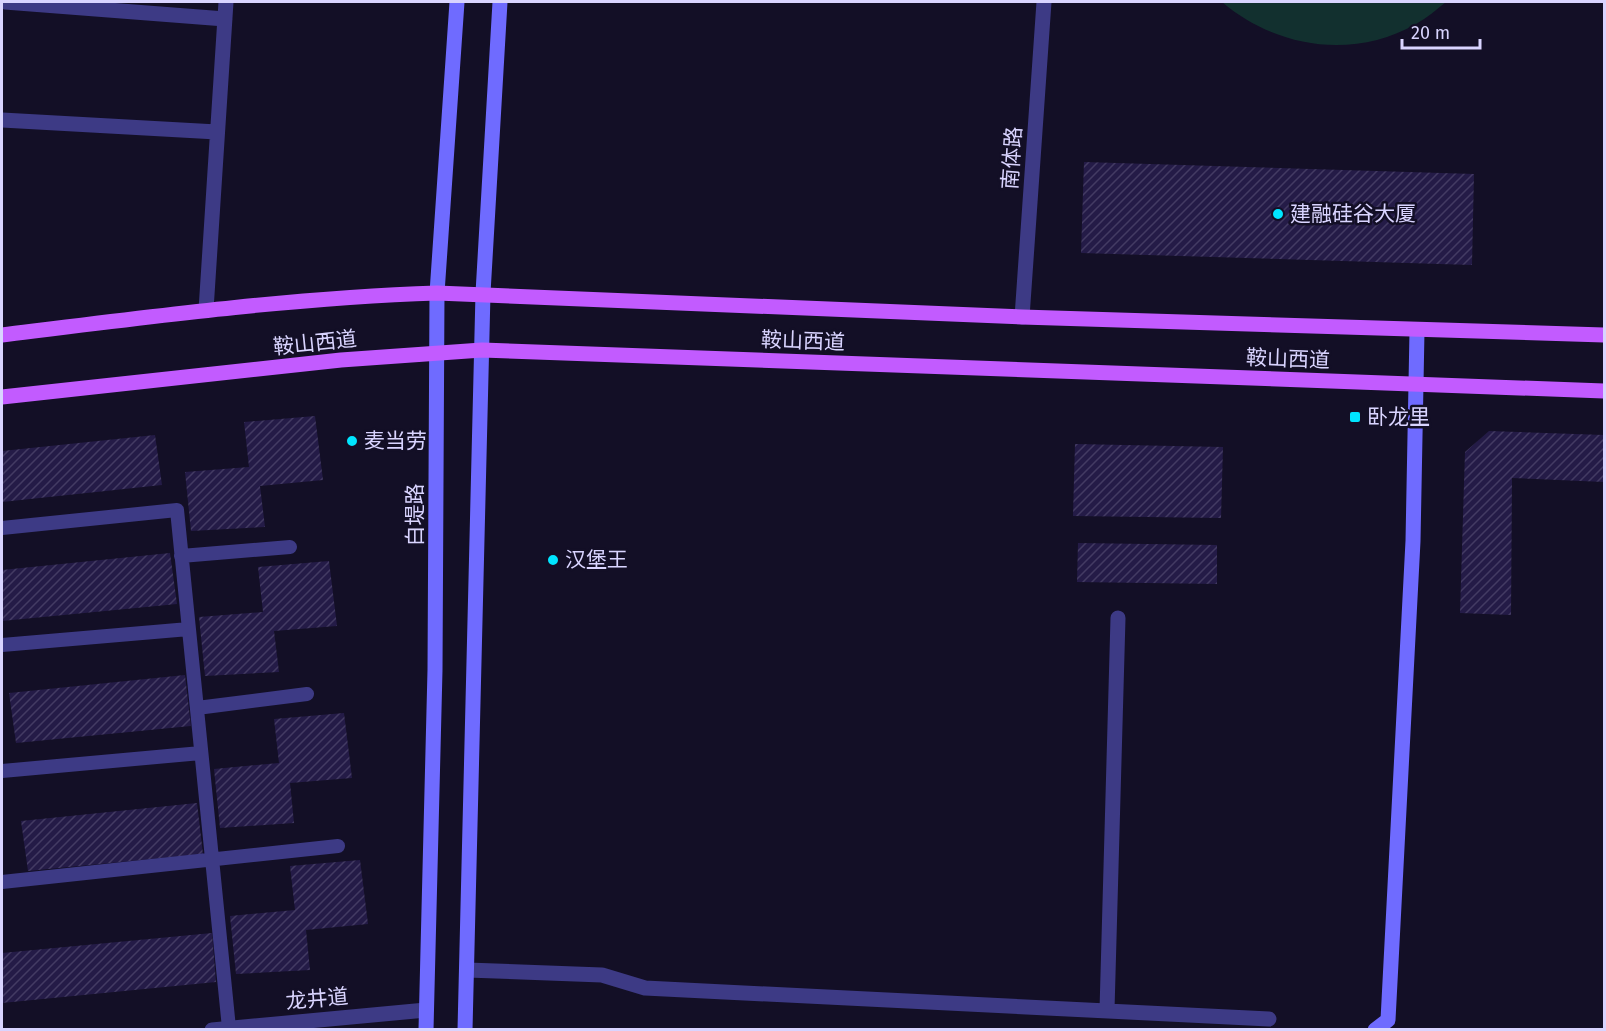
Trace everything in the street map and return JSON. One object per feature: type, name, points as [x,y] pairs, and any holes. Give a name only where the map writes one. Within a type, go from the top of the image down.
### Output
[{"type":"main road","name":"白堤路","points":[[426,1029],[435,670],[437,292],[457,2]]},
{"type":"main road","points":[[465,1029],[483,293],[500,2]]},
{"type":"main road","name":"鞍山西道","points":[[2,335],[206,310],[358,296],[437,292],[1022,317],[1417,331],[1605,335]]},
{"type":"main road","points":[[1375,1029],[1388,1020],[1413,541],[1417,331]]},
{"type":"main road","name":"鞍山西道","points":[[2,397],[436,352],[482,350],[1605,391]]},
{"type":"street","points":[[5,2],[225,19]]},
{"type":"street","points":[[206,310],[226,2]]},
{"type":"street","name":"南体路","points":[[1022,317],[1044,2]]},
{"type":"street","points":[[2,120],[217,132]]},
{"type":"street","points":[[1107,1010],[1118,618]]},
{"type":"street","points":[[467,970],[602,975],[645,988],[1269,1019]]},
{"type":"street","name":"龙井道","points":[[212,1029],[426,1010]]},
{"type":"lane","points":[[2,528],[177,510],[229,1028]]},
{"type":"lane","points":[[181,556],[290,547]]},
{"type":"lane","points":[[2,645],[189,629]]},
{"type":"lane","points":[[196,708],[307,694]]},
{"type":"lane","points":[[2,771],[201,753]]},
{"type":"lane","points":[[2,882],[338,846]]},
{"type":"green space","points":[[1222,2],[1446,2],[1420,22],[1392,35],[1367,42],[1341,45],[1316,44],[1291,39],[1266,30],[1243,18]]},
{"type":"building","name":"建融硅谷大厦","points":[[1084,162],[1474,174],[1472,265],[1081,253]]},
{"type":"building","points":[[315,416],[323,480],[260,486],[265,527],[191,531],[185,472],[249,467],[244,422]]},
{"type":"building","points":[[1489,431],[1604,435],[1604,482],[1512,478],[1511,615],[1460,613],[1465,452]]},
{"type":"building","points":[[155,435],[162,485],[2,502],[2,451]]},
{"type":"building","points":[[1075,444],[1223,447],[1221,518],[1073,516]]},
{"type":"building","points":[[1078,543],[1217,545],[1217,584],[1077,582]]},
{"type":"building","points":[[170,553],[177,604],[2,621],[2,570]]},
{"type":"building","points":[[329,561],[337,626],[274,631],[279,672],[205,676],[199,617],[263,612],[258,567]]},
{"type":"building","points":[[185,675],[191,726],[16,743],[9,693]]},
{"type":"building","points":[[344,713],[352,778],[290,783],[294,823],[220,828],[214,769],[279,763],[274,719]]},
{"type":"building","points":[[197,803],[203,854],[28,871],[21,821]]},
{"type":"building","points":[[360,860],[368,924],[306,930],[310,970],[236,974],[230,916],[295,910],[290,866]]},
{"type":"building","points":[[212,933],[216,982],[2,1003],[2,953]]},
{"type":"place","name":"建融硅谷大厦","points":[[1278,214]]},
{"type":"place","name":"卧龙里","points":[[1355,417]]},
{"type":"place","name":"麦当劳","points":[[352,441]]},
{"type":"place","name":"汉堡王","points":[[553,560]]}]
